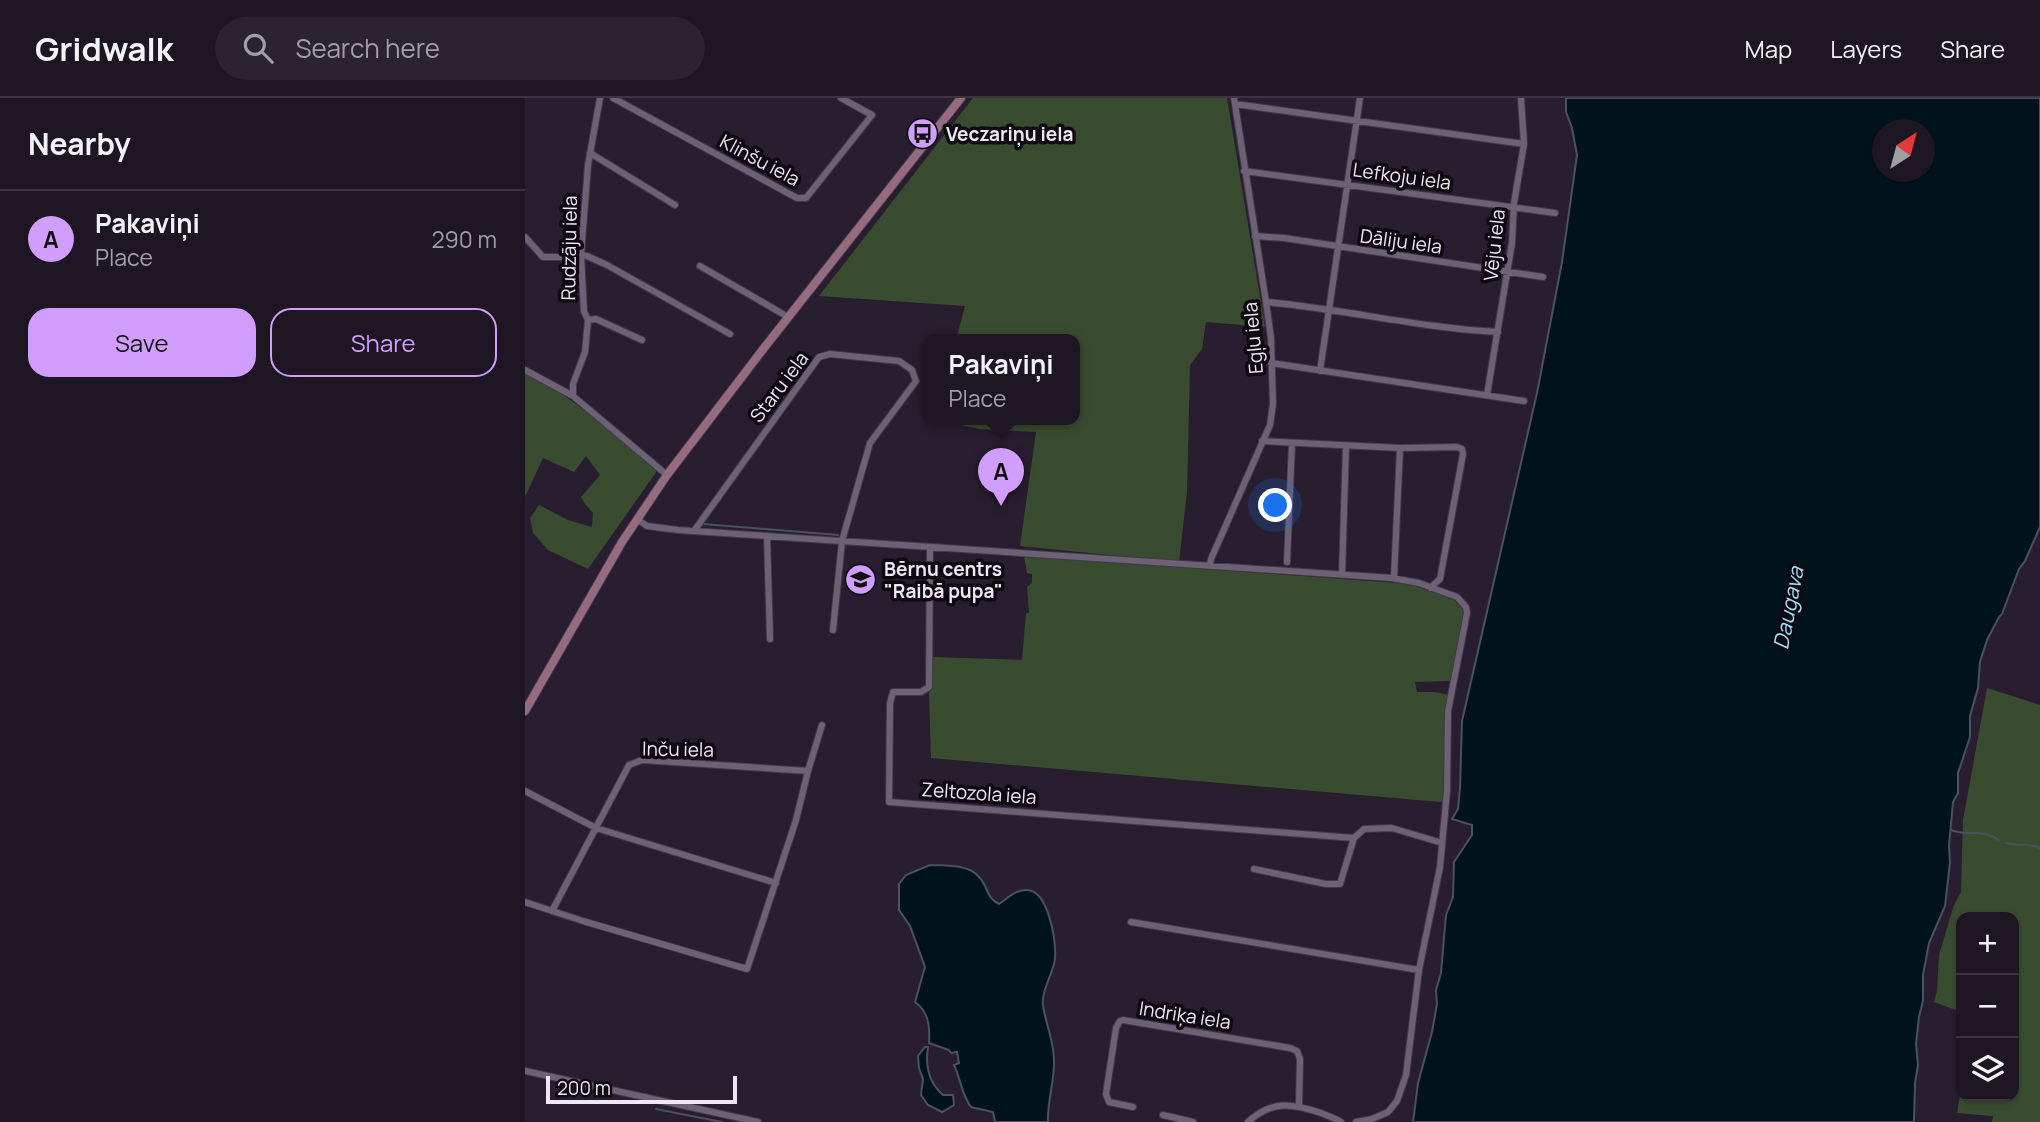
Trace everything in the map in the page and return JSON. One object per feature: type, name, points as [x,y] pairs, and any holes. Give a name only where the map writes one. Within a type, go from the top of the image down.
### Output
[{"type":"main road","points":[[525,711],[636,519],[667,475],[729,391],[961,98]]},
{"type":"street","name":"Rudzāju iela","points":[[573,396],[573,384],[585,352],[588,320],[584,311],[581,255],[590,153],[600,98]]},
{"type":"street","name":"Klinšu iela","points":[[613,98],[796,198],[803,199],[872,115],[841,98]]},
{"type":"street","points":[[1320,371],[1360,98]]},
{"type":"street","name":"Vēju iela","points":[[1487,395],[1524,145],[1521,98]]},
{"type":"street","points":[[1234,101],[1524,145]]},
{"type":"street","name":"Egļu iela","points":[[1210,565],[1210,559],[1273,412],[1266,302],[1234,101]]},
{"type":"street","points":[[590,153],[675,205]]},
{"type":"street","name":"Lefkoju iela","points":[[1244,171],[1555,213]]},
{"type":"street","name":"Dāliju iela","points":[[1255,236],[1284,238],[1543,277]]},
{"type":"street","points":[[525,237],[543,257],[587,256],[625,274],[730,334]]},
{"type":"street","points":[[700,265],[788,317]]},
{"type":"street","points":[[1266,302],[1498,332]]},
{"type":"street","points":[[588,320],[596,319],[642,340]]},
{"type":"street","name":"Staru iela","points":[[694,531],[819,357],[830,354],[899,361],[912,370],[916,381],[870,443],[842,541]]},
{"type":"street","points":[[1271,363],[1524,401]]},
{"type":"street","points":[[525,370],[573,396],[667,475]]},
{"type":"street","points":[[1262,441],[1462,449],[1440,579],[1430,588]]},
{"type":"street","points":[[1287,562],[1292,443]]},
{"type":"street","points":[[1342,575],[1346,446]]},
{"type":"street","points":[[1394,578],[1400,448]]},
{"type":"street","points":[[636,519],[647,526],[694,531],[1394,578],[1409,580],[1457,597],[1466,607],[1465,623],[1448,711],[1447,791],[1440,867],[1419,970],[1410,1051],[1402,1091],[1397,1101],[1388,1112],[1356,1122]]},
{"type":"street","points":[[767,536],[770,639]]},
{"type":"street","points":[[833,630],[842,541]]},
{"type":"street","name":"Zeltozola iela","points":[[930,547],[929,687],[921,692],[893,692],[890,703],[889,802],[1354,838]]},
{"type":"street","points":[[525,902],[747,969],[796,820],[822,725]]},
{"type":"street","name":"Inču iela","points":[[552,911],[629,765],[642,760],[808,771]]},
{"type":"street","points":[[525,791],[596,828],[776,883]]},
{"type":"street","points":[[1254,869],[1327,884],[1340,884],[1354,838],[1364,829],[1392,828],[1442,842]]},
{"type":"street","points":[[1131,922],[1419,970]]},
{"type":"street","name":"Indriķa iela","points":[[1133,1107],[1109,1102],[1106,1094],[1116,1028],[1123,1020],[1281,1046],[1297,1051],[1300,1059],[1299,1105]]},
{"type":"street","points":[[525,1071],[755,1122]]},
{"type":"street","points":[[1248,1122],[1268,1108],[1299,1105],[1341,1122]]},
{"type":"street","points":[[1163,1115],[1193,1122]]},
{"type":"green space","points":[[973,98],[1227,98],[1265,327],[1206,322],[1202,349],[1190,365],[1187,492],[1179,562],[1020,546],[1036,432],[979,429],[960,425],[1080,425],[1080,334],[958,334],[965,306],[819,296]]},
{"type":"green space","points":[[525,372],[578,405],[657,471],[588,569],[548,550],[533,533],[530,518],[539,505],[568,520],[592,527],[593,513],[581,497],[600,475],[586,456],[574,472],[543,458],[525,497]]},
{"type":"green space","points":[[1024,556],[1411,584],[1454,600],[1462,608],[1465,617],[1451,681],[1415,682],[1417,692],[1449,695],[1445,800],[1441,802],[931,758],[929,693],[933,657],[1022,660],[1026,613],[1029,613],[1027,587],[1032,583],[1032,574],[1027,573]]},
{"type":"green space","points":[[1987,688],[2040,705],[2040,1122],[1992,1122],[1993,1116],[1957,1113],[1959,1101],[2019,1101],[2019,912],[1956,912],[1956,1010],[1934,1002],[1939,955],[1954,905],[1961,892],[1963,820]]},
{"type":"water","name":"Daugava","points":[[1566,98],[2040,98],[2040,527],[2019,569],[2002,614],[1987,640],[1980,662],[1978,688],[1970,716],[1970,737],[1958,773],[1958,793],[1953,802],[1945,906],[1929,943],[1923,975],[1923,1001],[1916,1044],[1918,1065],[1914,1122],[1413,1122],[1418,1083],[1437,1004],[1436,990],[1441,973],[1446,915],[1453,897],[1454,862],[1472,835],[1472,825],[1452,819],[1458,809],[1462,721],[1537,393],[1562,262],[1577,155],[1566,112]]},
{"type":"water","points":[[930,865],[956,866],[975,873],[992,899],[999,904],[1015,893],[1027,890],[1035,893],[1046,908],[1055,951],[1054,965],[1043,1000],[1054,1056],[1048,1122],[995,1122],[993,1112],[971,1107],[954,1065],[959,1063],[957,1052],[951,1053],[929,1043],[928,1020],[915,1002],[925,967],[910,926],[899,910],[899,884],[906,875]]},
{"type":"water","points":[[928,1047],[927,1067],[934,1085],[943,1095],[953,1095],[954,1105],[942,1112],[928,1105],[921,1095],[923,1079],[918,1056]]},
{"type":"waterway","points":[[703,524],[838,535]]},
{"type":"waterway","points":[[1951,830],[1987,834],[1998,840]]},
{"type":"waterway","points":[[2006,843],[2040,848]]},
{"type":"waterway","points":[[656,1109],[722,1122]]},
{"type":"place","name":"Veczariņu iela","points":[[923,134]]},
{"type":"place","name":"Pakaviņi","points":[[1001,506]]},
{"type":"place","name":"Bērnu centrs \"Raibā pupa\"","points":[[861,580]]}]
